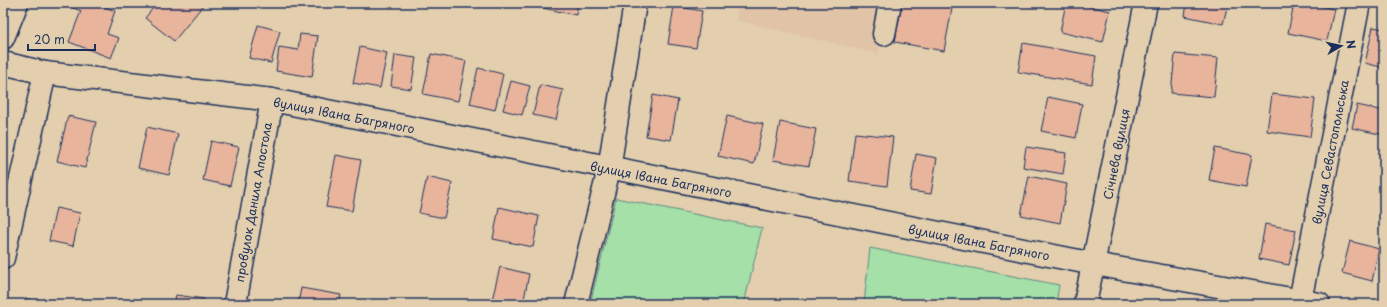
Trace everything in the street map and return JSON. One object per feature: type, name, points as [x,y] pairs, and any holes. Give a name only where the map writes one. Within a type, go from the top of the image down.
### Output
[{"type":"street","points":[[3,38],[17,3]]},
{"type":"street","points":[[576,304],[609,169],[635,3]]},
{"type":"street","points":[[884,34],[890,3]]},
{"type":"street","name":"Січнева вулиця","points":[[1085,304],[1146,3]]},
{"type":"street","name":"вулиця Севастопольська","points":[[1309,302],[1360,3]]},
{"type":"street","name":"вулиця Івана Багряного","points":[[3,63],[45,73],[272,100],[609,169],[1094,264],[1309,302]]},
{"type":"street","points":[[3,258],[45,73]]},
{"type":"street","name":"провулок Данила Апостола","points":[[235,304],[272,100]]},
{"type":"shaded area","points":[[738,3],[889,3],[878,54],[735,20]]},
{"type":"green space","points":[[616,198],[762,228],[744,304],[590,304]]},
{"type":"green space","points":[[870,248],[1059,285],[1056,304],[864,304]]},
{"type":"building","points":[[69,3],[95,3],[115,11],[107,34],[119,38],[111,58],[69,42],[81,11],[68,6]]},
{"type":"building","points":[[157,3],[205,3],[174,41],[145,18]]},
{"type":"building","points":[[545,3],[578,3],[576,15],[543,8]]},
{"type":"building","points":[[902,3],[953,3],[944,51],[895,42]]},
{"type":"building","points":[[1066,3],[1075,3],[1110,11],[1103,42],[1060,32]]},
{"type":"building","points":[[1187,3],[1228,3],[1223,24],[1185,16]]},
{"type":"building","points":[[1294,3],[1305,3],[1334,9],[1327,41],[1288,33]]},
{"type":"building","points":[[674,6],[702,11],[696,48],[668,44]]},
{"type":"building","points":[[258,25],[280,31],[271,63],[249,58]]},
{"type":"building","points":[[1373,27],[1384,29],[1384,68],[1365,63]]},
{"type":"building","points":[[300,34],[318,36],[312,77],[276,71],[279,47],[298,50]]},
{"type":"building","points":[[1023,43],[1096,56],[1092,84],[1018,72]]},
{"type":"building","points":[[360,47],[387,53],[380,88],[353,83]]},
{"type":"building","points":[[431,54],[466,61],[458,101],[423,94]]},
{"type":"building","points":[[1175,54],[1218,58],[1214,97],[1171,93]]},
{"type":"building","points":[[395,55],[416,58],[411,89],[391,86]]},
{"type":"building","points":[[478,68],[503,74],[495,110],[470,104]]},
{"type":"building","points":[[511,81],[530,86],[522,115],[503,110]]},
{"type":"building","points":[[540,85],[563,90],[556,120],[533,115]]},
{"type":"building","points":[[1272,94],[1315,99],[1310,137],[1267,131]]},
{"type":"building","points":[[653,95],[678,100],[671,140],[646,136]]},
{"type":"building","points":[[1048,97],[1082,104],[1076,138],[1041,131]]},
{"type":"building","points":[[1357,105],[1384,111],[1384,135],[1352,128]]},
{"type":"building","points":[[68,116],[96,122],[85,168],[57,161]]},
{"type":"building","points":[[727,116],[763,124],[754,164],[718,156]]},
{"type":"building","points":[[780,122],[816,129],[809,166],[773,160]]},
{"type":"building","points":[[147,127],[178,134],[169,175],[138,168]]},
{"type":"building","points":[[855,133],[893,137],[887,186],[849,181]]},
{"type":"building","points":[[211,141],[239,147],[230,186],[203,180]]},
{"type":"building","points":[[1026,147],[1066,153],[1063,174],[1023,167]]},
{"type":"building","points":[[1215,148],[1252,155],[1246,187],[1209,180]]},
{"type":"building","points":[[916,154],[937,158],[931,194],[910,191]]},
{"type":"building","points":[[336,155],[361,160],[352,211],[326,207]]},
{"type":"building","points":[[1029,176],[1067,184],[1060,223],[1021,215]]},
{"type":"building","points":[[427,177],[452,183],[444,218],[419,213]]},
{"type":"building","points":[[499,207],[539,216],[533,247],[493,239]]},
{"type":"building","points":[[56,208],[80,213],[73,246],[49,241]]},
{"type":"building","points":[[1265,224],[1296,230],[1289,265],[1259,259]]},
{"type":"building","points":[[1350,241],[1379,249],[1372,281],[1342,273]]},
{"type":"building","points":[[500,267],[529,274],[523,304],[491,304]]},
{"type":"building","points":[[301,288],[341,295],[339,304],[298,304]]},
{"type":"building","points":[[176,295],[204,299],[203,304],[174,304]]},
{"type":"building","points":[[25,298],[51,304],[24,304]]}]
